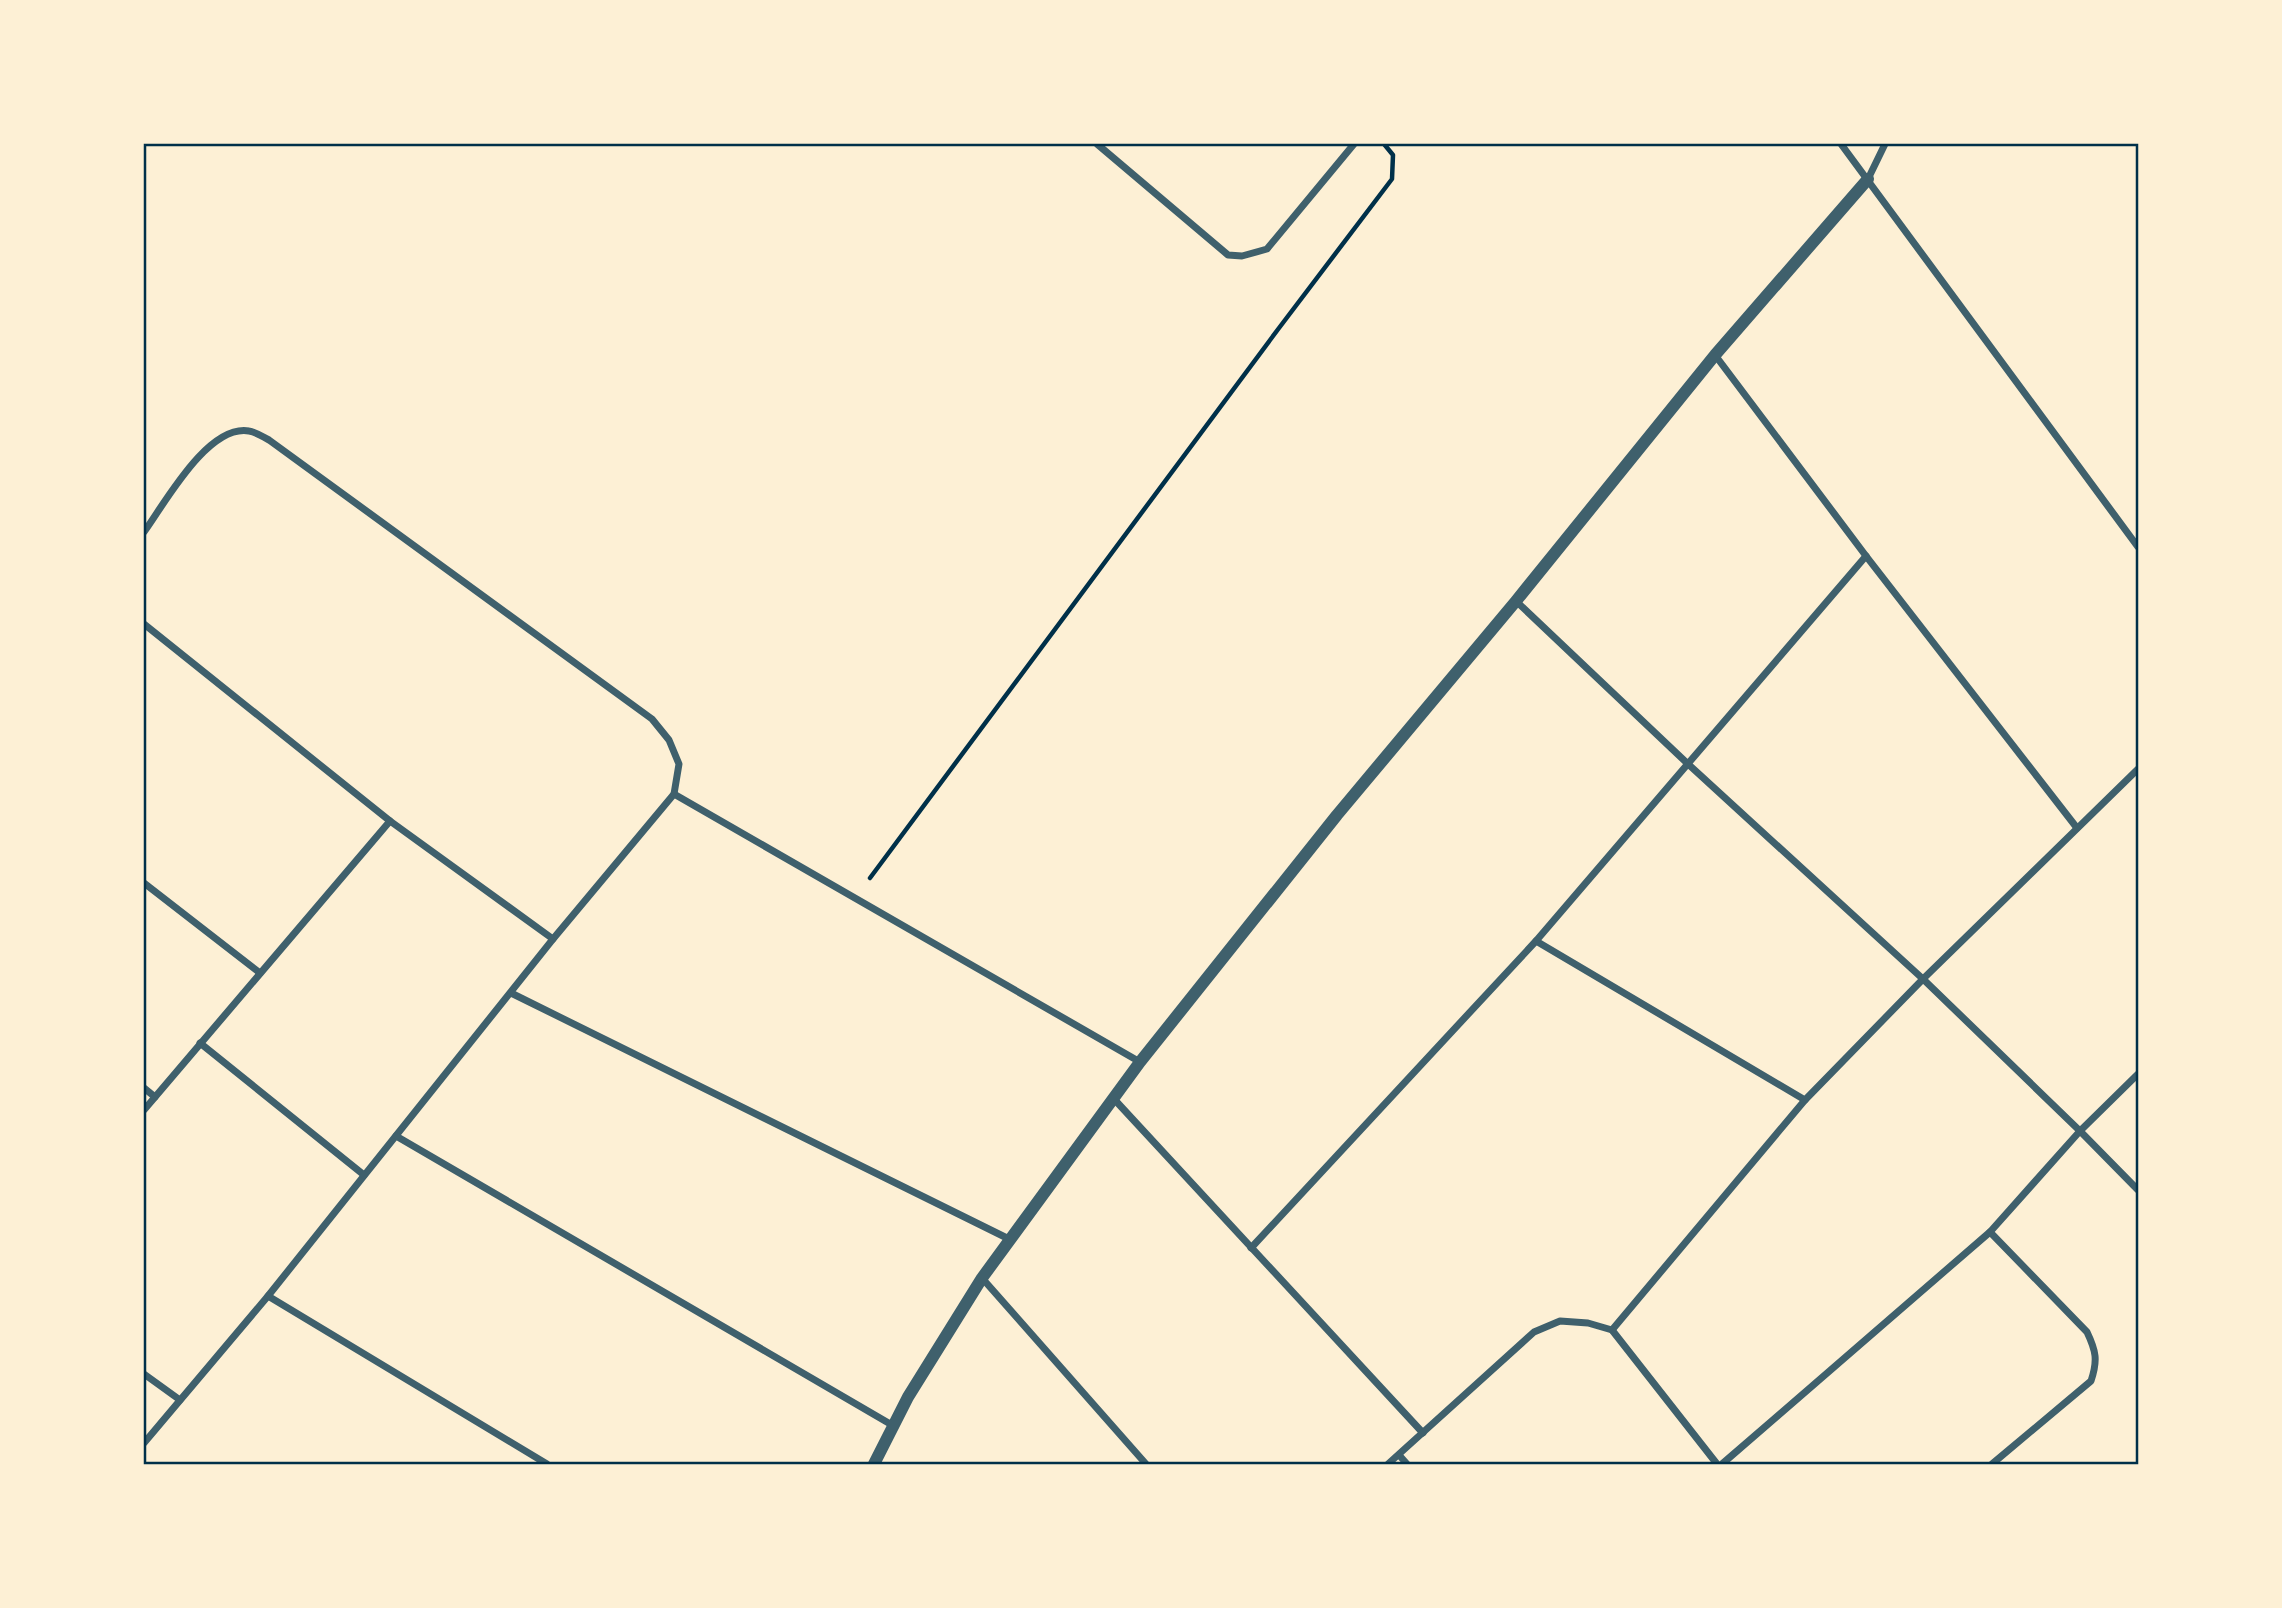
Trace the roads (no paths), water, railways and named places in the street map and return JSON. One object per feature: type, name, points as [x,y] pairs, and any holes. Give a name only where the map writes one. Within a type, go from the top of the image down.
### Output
[{"type":"street","points":[[1097,144],[1228,255],[1241,257],[1268,249],[1354,144]]},
{"type":"street","points":[[1841,144],[2138,547]]},
{"type":"street","points":[[874,1465],[892,1425],[982,1278],[1140,1062],[1336,815],[1516,601],[1715,355],[1868,179],[1885,144]]},
{"type":"street","points":[[1715,355],[2077,828]]},
{"type":"street","points":[[144,532],[202,451],[226,433],[249,431],[269,440],[652,719],[669,740],[679,764],[674,794],[553,939],[268,1296],[144,1443]]},
{"type":"street","points":[[1251,1248],[1536,941],[1867,556]]},
{"type":"street","points":[[1516,601],[1688,764],[1923,979],[2138,1190]]},
{"type":"street","points":[[144,624],[390,821],[553,939]]},
{"type":"street","points":[[1612,1330],[1805,1100],[1923,979],[2138,769]]},
{"type":"street","points":[[674,794],[1140,1062]]},
{"type":"street","points":[[144,1110],[390,821]]},
{"type":"street","points":[[144,883],[260,973]]},
{"type":"street","points":[[1536,941],[1805,1100]]},
{"type":"street","points":[[510,993],[1009,1239]]},
{"type":"street","points":[[200,1044],[365,1175]]},
{"type":"street","points":[[1722,1465],[1990,1232],[2080,1131],[2138,1073]]},
{"type":"street","points":[[144,1088],[155,1097]]},
{"type":"street","points":[[1114,1099],[1423,1433]]},
{"type":"street","points":[[396,1136],[892,1425]]},
{"type":"street","points":[[1990,1232],[2087,1332],[2095,1349],[2095,1367],[2091,1381],[1992,1465]]},
{"type":"street","points":[[982,1278],[1146,1465]]},
{"type":"street","points":[[268,1296],[547,1465]]},
{"type":"street","points":[[1388,1465],[1534,1332],[1560,1321],[1588,1323],[1612,1330],[1717,1465]]},
{"type":"street","points":[[144,1374],[180,1400]]},
{"type":"street","points":[[1399,1455],[1407,1465]]}]
